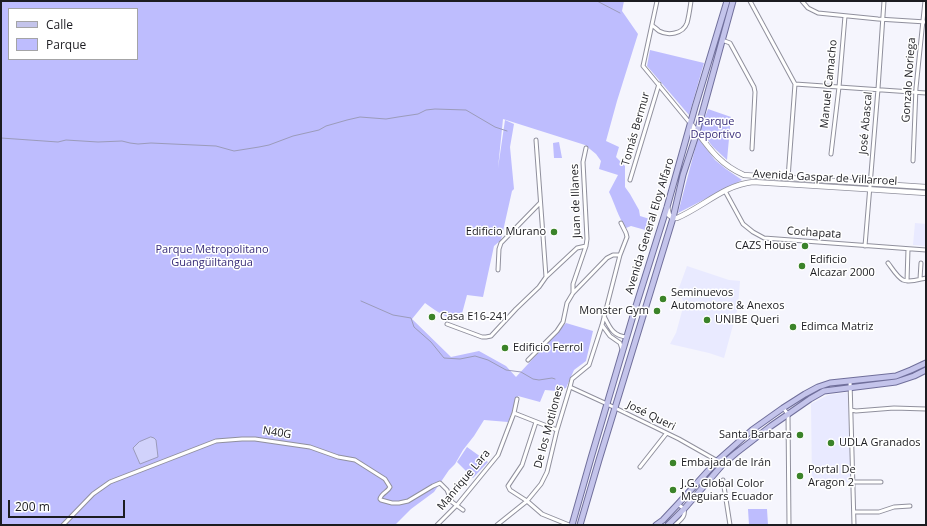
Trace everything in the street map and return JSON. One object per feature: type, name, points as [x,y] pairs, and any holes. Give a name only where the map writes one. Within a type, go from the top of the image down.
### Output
[{"type":"main road","name":"Avenida General Eloy Alfaro","points":[[571,525],[727,1]]},
{"type":"main road","name":"Avenida General Eloy Alfaro","points":[[580,525],[614,408],[673,218],[683,176],[697,132],[733,1]]},
{"type":"main road","name":"Avenida Gaspar de Villarroel","points":[[691,124],[716,156],[744,175],[926,188]]},
{"type":"main road","points":[[744,175],[744,183]]},
{"type":"main road","points":[[754,176],[754,182]]},
{"type":"main road","name":"Avenida Gaspar de Villarroel","points":[[673,218],[681,216],[725,191],[744,183],[754,182],[926,194]]},
{"type":"main road","points":[[667,206],[669,215],[673,218]]},
{"type":"main road","points":[[656,525],[663,520],[717,461],[752,430],[783,408],[822,385],[850,380],[896,376],[926,363]]},
{"type":"main road","points":[[668,525],[723,464],[810,399],[824,391],[896,382],[926,370]]},
{"type":"main road","points":[[591,458],[596,455],[599,460]]},
{"type":"street","points":[[657,1],[643,66],[691,124]]},
{"type":"street","points":[[652,25],[660,31],[670,34],[682,30],[687,23],[691,1]]},
{"type":"street","points":[[750,1],[795,84],[788,178]]},
{"type":"street","points":[[802,1],[808,8],[818,13],[924,22]]},
{"type":"street","name":"José Abascal","points":[[865,246],[884,1]]},
{"type":"street","name":"Gonzalo Noriega","points":[[913,161],[916,92],[925,1]]},
{"type":"street","name":"Manuel Camacho","points":[[831,154],[845,16]]},
{"type":"street","points":[[722,40],[730,43],[754,87],[752,149]]},
{"type":"street","name":"Tomás Bermur","points":[[630,180],[658,84]]},
{"type":"street","points":[[795,84],[926,93]]},
{"type":"street","points":[[536,140],[546,277]]},
{"type":"street","name":"Juan de Illanes","points":[[528,360],[557,331],[563,322],[567,302],[573,293],[572,284],[586,246],[586,210],[583,162],[586,148]]},
{"type":"street","name":"Cochapata","points":[[725,191],[743,224],[764,238],[926,250]]},
{"type":"street","points":[[498,270],[499,250],[501,243],[540,203]]},
{"type":"street","name":"De los Motilones","points":[[497,525],[527,501],[541,484],[547,472],[557,430],[572,379],[589,365],[602,325],[620,255],[627,237],[620,223]]},
{"type":"street","points":[[447,324],[482,337],[491,336],[539,287],[546,277],[577,248],[586,246]]},
{"type":"street","points":[[907,281],[908,249]]},
{"type":"street","points":[[573,293],[607,258],[612,255],[620,255]]},
{"type":"street","points":[[920,279],[921,262]]},
{"type":"street","points":[[888,264],[903,280],[907,281],[926,278]]},
{"type":"street","points":[[604,316],[614,333],[622,337],[627,337]]},
{"type":"street","points":[[602,325],[610,336],[620,343],[623,351]]},
{"type":"street","points":[[850,380],[854,525]]},
{"type":"street","name":"José Queri","points":[[570,388],[607,404],[723,464]]},
{"type":"street","name":"Manrique Lara","points":[[437,525],[457,505],[498,455],[514,413],[517,399]]},
{"type":"street","points":[[783,408],[788,414],[789,525]]},
{"type":"street","points":[[851,410],[856,411],[894,408],[926,409]]},
{"type":"street","points":[[514,413],[557,430]]},
{"type":"street","points":[[536,422],[522,465],[508,486],[510,490],[527,501],[542,514],[571,525]]},
{"type":"street","points":[[640,467],[666,434]]},
{"type":"street","name":"N40G","points":[[63,525],[93,494],[110,482],[216,441],[242,439],[255,439],[310,447],[355,460],[385,479],[390,486],[390,488],[381,496],[381,500],[392,503],[408,501],[432,486],[440,483],[447,490],[452,502],[457,505]]},
{"type":"street","points":[[723,480],[730,525]]},
{"type":"street","points":[[853,482],[882,482]]},
{"type":"street","points":[[675,525],[684,516],[685,511],[678,504]]},
{"type":"street","points":[[457,505],[463,510]]},
{"type":"street","points":[[854,512],[879,512],[894,507],[910,506]]},
{"type":"shaded area","points":[[915,223],[926,224],[925,246],[913,245]]},
{"type":"shaded area","name":"UNIBE Queri","points":[[687,266],[729,280],[740,281],[738,307],[724,358],[670,344],[676,333],[684,304],[679,288]]},
{"type":"shaded area","name":"UDLA Granados","points":[[849,392],[851,482],[812,483],[811,404],[828,395]]},
{"type":"shaded area","points":[[151,437],[156,440],[158,457],[140,464],[133,448],[139,442]]},
{"type":"green space","name":"Parque Metropolitano Guangüiltangua","points":[[1,1],[624,1],[622,11],[638,34],[606,141],[619,147],[616,157],[625,166],[625,187],[639,210],[640,216],[653,220],[649,231],[631,226],[626,228],[623,224],[609,192],[618,175],[599,169],[601,161],[596,154],[585,145],[503,119],[498,168],[505,120],[514,124],[510,147],[514,189],[512,191],[501,240],[494,246],[483,297],[467,295],[460,321],[442,314],[425,303],[412,319],[451,357],[479,351],[506,366],[516,377],[566,323],[593,331],[586,361],[574,370],[566,388],[557,391],[545,390],[540,402],[518,396],[508,422],[484,420],[455,464],[434,492],[411,509],[395,525],[1,525]]},
{"type":"green space","points":[[650,50],[704,63],[689,115],[647,66]]},
{"type":"green space","name":"Parque Deportivo","points":[[708,109],[731,117],[727,160],[713,147],[700,130]]},
{"type":"green space","points":[[698,138],[715,160],[742,180],[678,213]]},
{"type":"green space","points":[[559,142],[562,158],[554,158],[553,143]]},
{"type":"green space","points":[[467,447],[488,462],[473,478],[457,462]]},
{"type":"green space","points":[[748,509],[767,509],[768,525],[749,525]]},
{"type":"waterway","points":[[597,1],[620,13]]},
{"type":"waterway","points":[[1,138],[58,142],[66,140],[98,142],[122,141],[138,144],[151,143],[216,146],[234,151],[269,145],[293,136],[319,130],[326,126],[360,117],[386,119],[418,114],[426,110],[435,109],[466,110],[495,127],[507,131]]},
{"type":"waterway","points":[[361,301],[393,315],[411,318],[414,327],[431,342],[444,358],[460,359],[475,356],[488,360],[506,370],[521,372],[533,379],[555,379]]},
{"type":"place","name":"Edificio Murano","points":[[554,232]]},
{"type":"place","name":"CAZS House","points":[[805,246]]},
{"type":"place","name":"Edificio Alcazar 2000","points":[[802,266]]},
{"type":"place","name":"Seminuevos Automotore & Anexos","points":[[663,299]]},
{"type":"place","name":"Monster Gym","points":[[657,311]]},
{"type":"place","name":"Casa E16-241","points":[[432,317]]},
{"type":"place","name":"UNIBE Queri","points":[[707,320]]},
{"type":"place","name":"Edimca Matriz","points":[[793,327]]},
{"type":"place","name":"Edificio Ferrol","points":[[505,348]]},
{"type":"place","name":"Santa Barbara","points":[[800,435]]},
{"type":"place","name":"UDLA Granados","points":[[831,443]]},
{"type":"place","name":"Embajada de Irán","points":[[673,463]]},
{"type":"place","name":"Portal De Aragon 2","points":[[800,476]]},
{"type":"place","name":"J.G. Global Color Meguiars Ecuador","points":[[673,490]]}]
